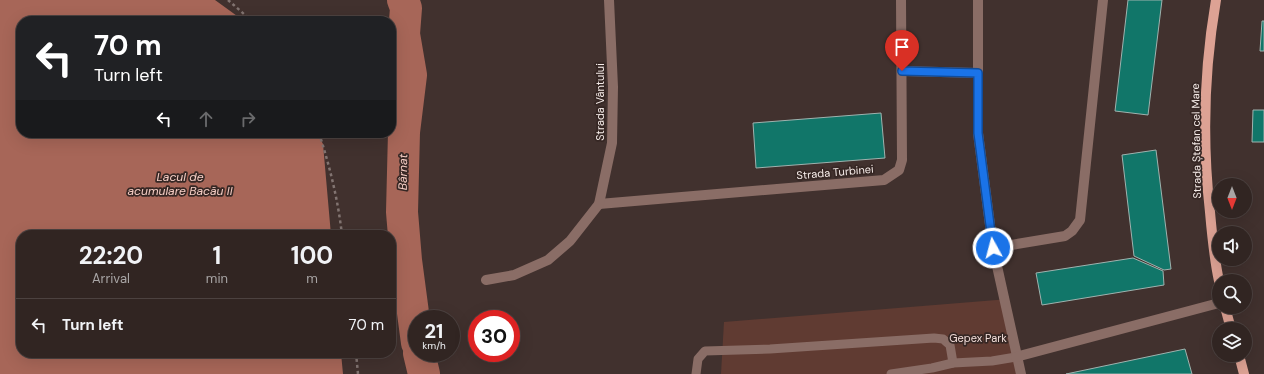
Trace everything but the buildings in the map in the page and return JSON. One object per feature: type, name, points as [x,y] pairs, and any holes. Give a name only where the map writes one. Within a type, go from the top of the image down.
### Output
[{"type":"main road","name":"Strada Ștefan cel Mare","points":[[1216,0],[1210,38],[1207,75],[1205,138],[1206,177],[1218,274]]},
{"type":"main road","points":[[1241,362],[1244,374]]},
{"type":"street","name":"Strada Vântului","points":[[486,280],[514,275],[548,260],[570,241],[599,204],[612,143],[613,87],[609,0]]},
{"type":"street","name":"Strada Turbinei","points":[[599,204],[884,180],[899,170],[902,160],[901,0]]},
{"type":"street","points":[[978,0],[978,133],[993,248],[1021,374]]},
{"type":"street","points":[[993,248],[1065,236],[1072,231],[1080,220],[1103,0]]},
{"type":"street","points":[[902,71],[978,73]]},
{"type":"street","points":[[1016,357],[1212,305]]},
{"type":"lane","points":[[696,374],[698,359],[705,351],[770,349],[934,338],[943,339],[950,345],[954,363]]},
{"type":"lane","points":[[891,374],[910,373],[954,363],[992,361],[1016,357]]},
{"type":"path","points":[[228,0],[246,16]]},
{"type":"path","points":[[321,138],[330,168],[341,230]]},
{"type":"path","points":[[356,358],[358,374]]},
{"type":"green space","name":"Gepex Park","points":[[1009,299],[1021,374],[721,374],[724,322]]},
{"type":"water","name":"Lacul de acumulare Bacău II","points":[[0,0],[215,0],[237,16],[16,16],[16,138],[320,138],[323,144],[331,230],[16,230],[16,358],[341,358],[343,374],[0,374]]},
{"type":"waterway","name":"Bârnat","points":[[403,0],[406,8],[404,34],[411,75],[404,132],[402,212],[413,310]]},
{"type":"waterway","name":"Bârnat","points":[[421,362],[424,374]]},
{"type":"route","points":[[902,71],[978,73],[978,133],[993,248]]}]
